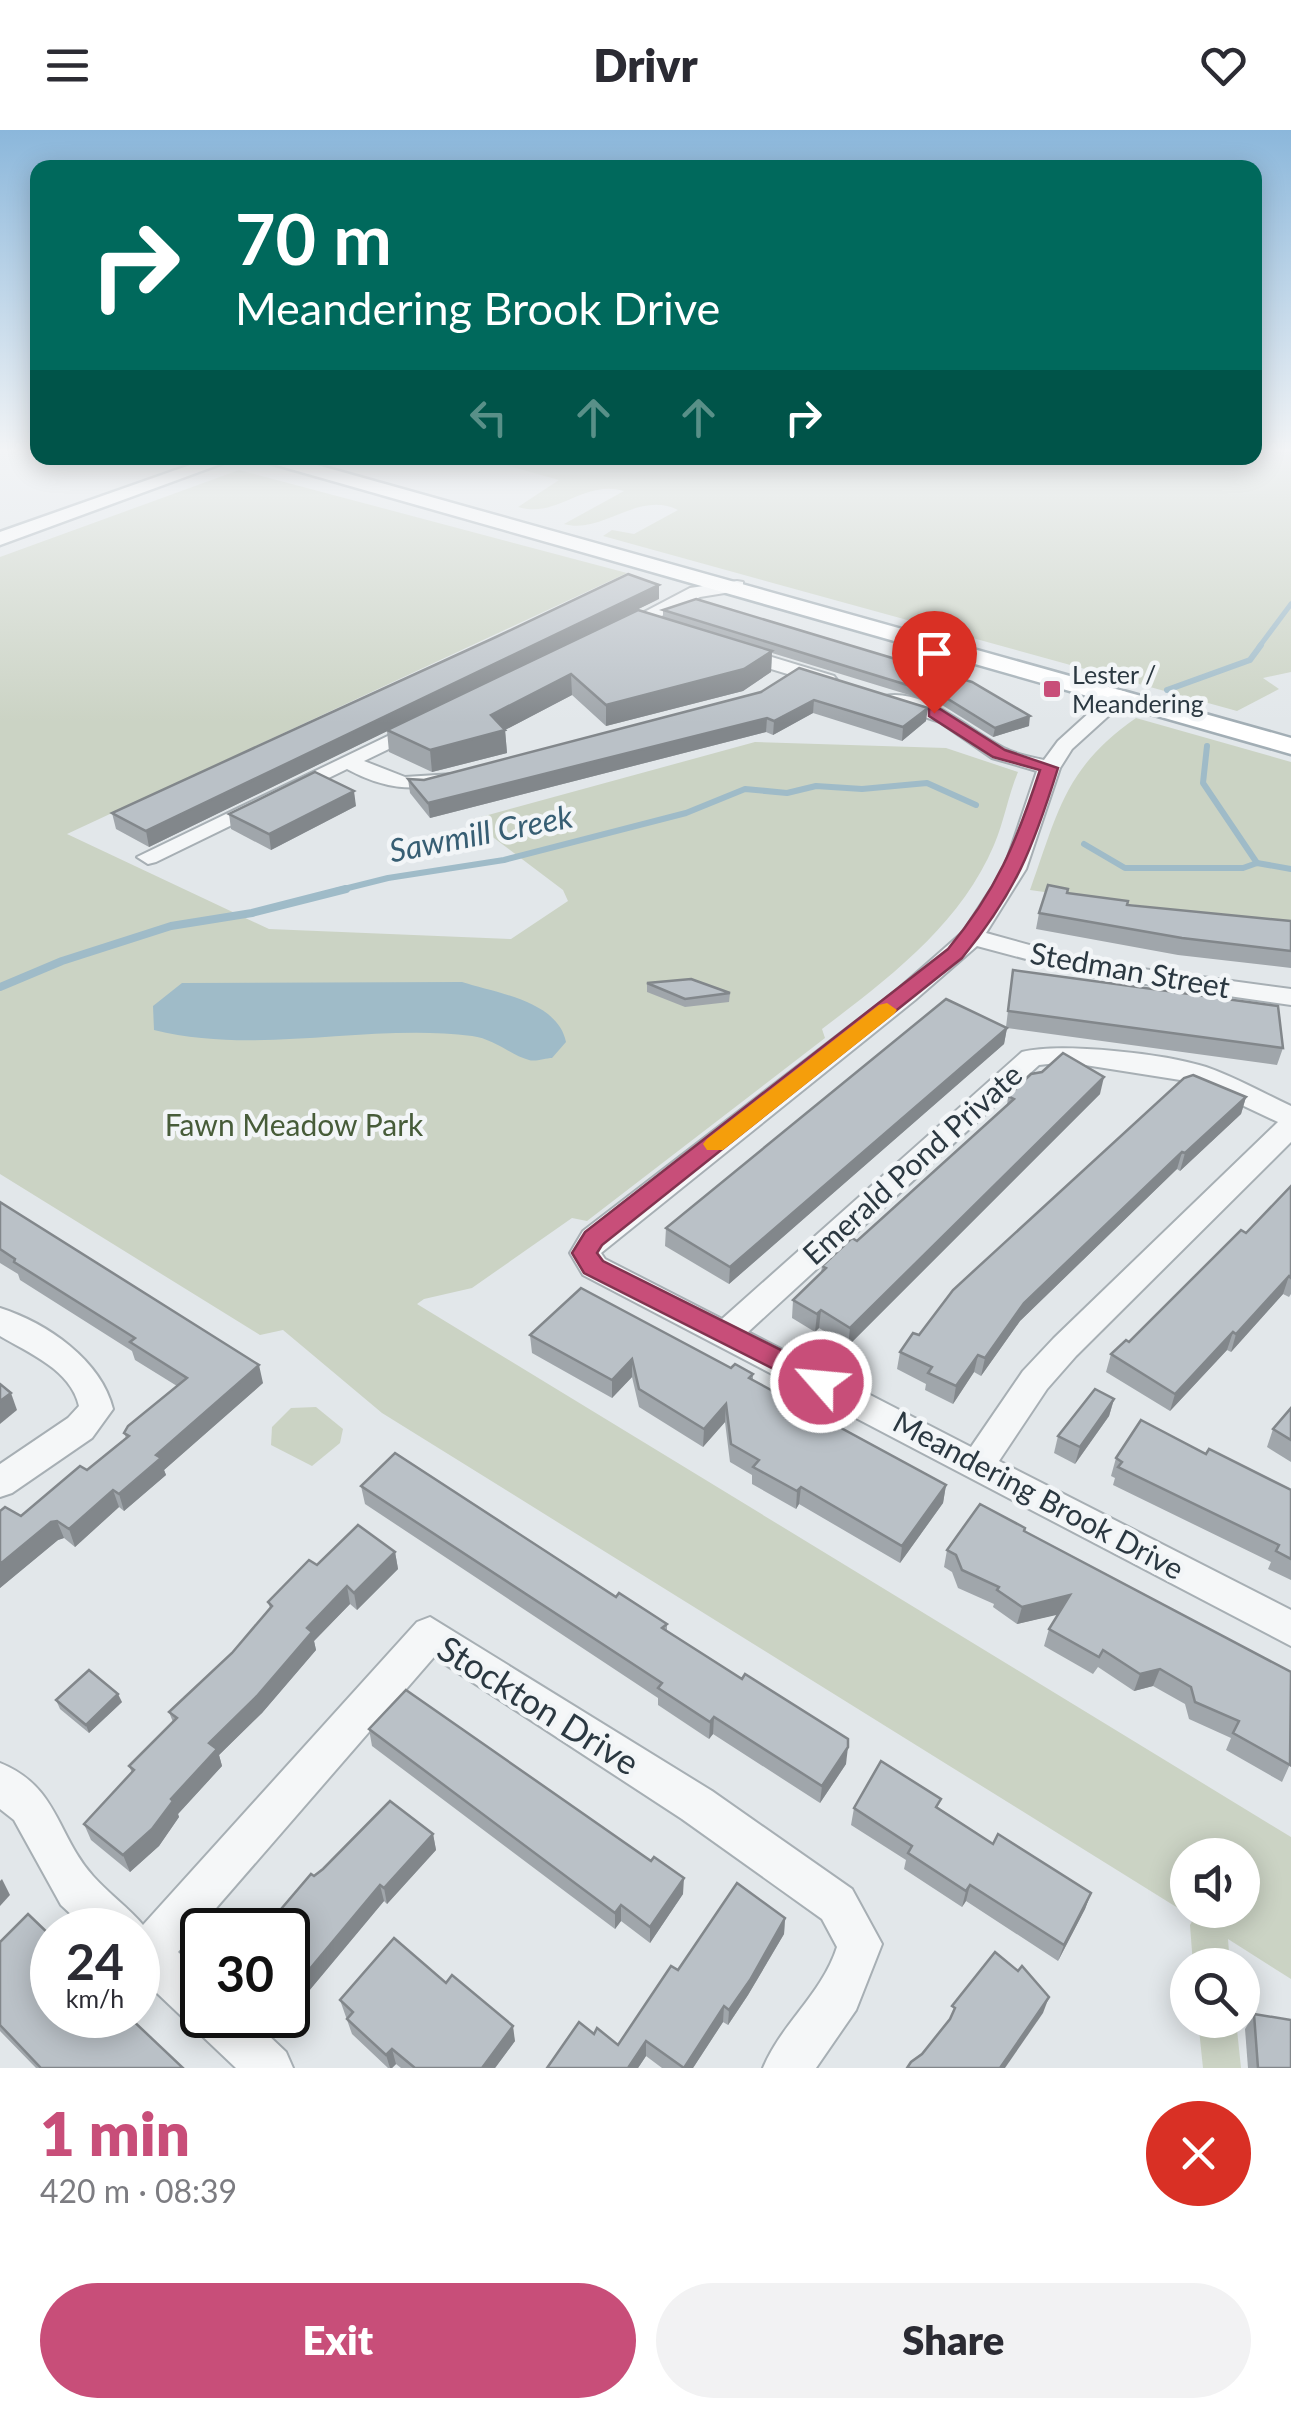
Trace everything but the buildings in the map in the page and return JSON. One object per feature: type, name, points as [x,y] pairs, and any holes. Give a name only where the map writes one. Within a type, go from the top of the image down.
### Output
[{"type":"main road","points":[[579,542],[1291,746]]},
{"type":"street","points":[[672,568],[694,581],[696,592]]},
{"type":"street","points":[[604,638],[696,592],[737,586]]},
{"type":"street","points":[[638,621],[666,630]]},
{"type":"street","points":[[712,644],[934,713],[999,754],[1050,768]]},
{"type":"street","points":[[771,687],[794,670]]},
{"type":"street","name":"Meandering Brook Drive","points":[[1119,696],[1065,745],[1050,768],[1015,869],[972,937],[906,994],[594,1239],[584,1253],[594,1267],[1291,1630]]},
{"type":"street","points":[[148,858],[444,715]]},
{"type":"street","points":[[347,762],[389,783],[406,786],[460,774]]},
{"type":"street","name":"Stedman Street","points":[[972,937],[1090,969],[1291,997]]},
{"type":"street","name":"Emerald Pond Private","points":[[727,1333],[1024,1063],[1039,1055],[1066,1054],[1200,1074],[1291,1117]]},
{"type":"street","points":[[978,1464],[1035,1380],[1065,1347],[1291,1126]]},
{"type":"street","points":[[0,1320],[83,1375],[94,1390],[96,1409],[80,1428],[0,1482]]},
{"type":"street","name":"Stockton Drive","points":[[160,1917],[430,1634],[696,1805],[837,1904],[860,1944],[850,1981],[786,2068]]},
{"type":"street","points":[[0,1783],[29,1806],[76,1890],[96,1908]]},
{"type":"street","points":[[160,1966],[180,1985]]},
{"type":"street","points":[[238,2038],[270,2068]]},
{"type":"green space","name":"Fawn Meadow Park","points":[[40,542],[512,542],[627,573],[67,834],[269,929],[511,939],[568,901],[563,890],[470,820],[755,742],[946,748],[1018,772],[994,845],[962,900],[920,948],[822,1029],[825,1038],[587,1221],[572,1218],[472,1288],[417,1304],[1291,1837],[1291,1979],[1260,1959],[1260,1948],[1242,1948],[1228,1939],[1229,1948],[1192,1948],[1190,1928],[1260,1928],[1260,1838],[1170,1838],[1170,1903],[382,1413],[283,1330],[260,1335],[0,1174],[0,557]]},
{"type":"green space","points":[[626,542],[1291,542],[1291,672],[1263,678],[1279,689],[1237,711]]},
{"type":"green space","points":[[1136,718],[1291,762],[1291,927],[1030,890],[1057,815],[1078,774],[1093,755]]},
{"type":"green space","points":[[316,1407],[343,1429],[340,1443],[312,1466],[271,1445],[272,1427],[291,1408]]},
{"type":"green space","points":[[1200,2038],[1238,2038],[1241,2068],[1203,2068]]},
{"type":"water","points":[[462,982],[539,1008],[561,1028],[566,1042],[552,1058],[531,1060],[472,1036],[393,1033],[233,1040],[154,1030],[153,1006],[182,983]]},
{"type":"waterway","points":[[1259,647],[1291,604]]},
{"type":"waterway","points":[[1167,690],[1250,660],[1261,645]]},
{"type":"waterway","points":[[1207,746],[1203,783],[1257,863]]},
{"type":"waterway","name":"Sawmill Creek","points":[[336,891],[388,878],[504,860],[686,813],[745,789],[787,793],[816,786],[862,789],[927,783],[976,805]]},
{"type":"waterway","name":"Sawmill Creek","points":[[1084,844],[1125,868],[1243,868],[1257,863]]},
{"type":"waterway","name":"Sawmill Creek","points":[[1257,863],[1291,869]]},
{"type":"waterway","name":"Sawmill Creek","points":[[0,987],[62,961],[171,926],[252,913],[346,889]]},
{"type":"slow traffic","points":[[715,1144],[887,1010]]},
{"type":"place","name":"Lester / Meandering","points":[[1052,689]]},
{"type":"route","points":[[821,1382],[594,1267],[584,1253],[594,1239],[955,954],[988,914],[1024,848],[1050,768],[999,754],[934,713]]}]
